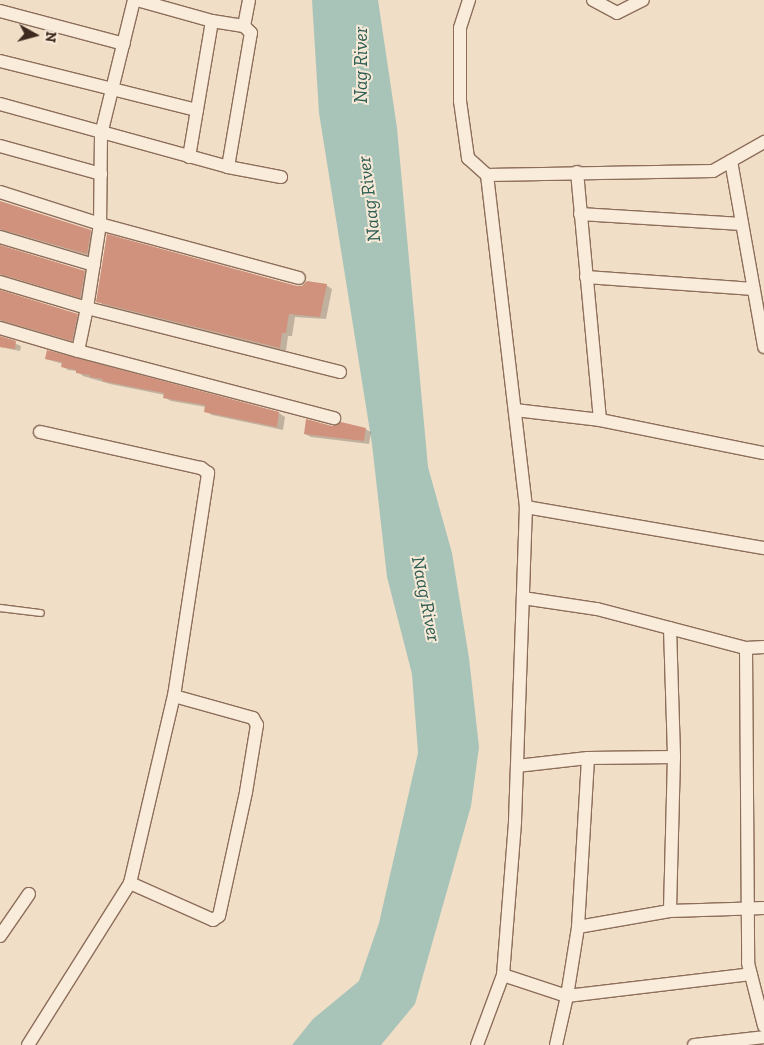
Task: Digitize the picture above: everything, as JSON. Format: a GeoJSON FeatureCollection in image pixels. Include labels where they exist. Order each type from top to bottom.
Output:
{"type":"FeatureCollection","features":[{"type":"Feature","properties":{"kind":"street"},"geometry":{"type":"LineString","coordinates":[[78,351],[87,308],[100,224],[101,134],[136,0],[212,21],[244,26],[251,33],[228,167]]}},
{"type":"Feature","properties":{"kind":"street"},"geometry":{"type":"LineString","coordinates":[[244,26],[248,0]]}},
{"type":"Feature","properties":{"kind":"street"},"geometry":{"type":"LineString","coordinates":[[470,0],[460,28],[460,101],[468,158],[488,175],[713,171],[764,142]]}},
{"type":"Feature","properties":{"kind":"street"},"geometry":{"type":"LineString","coordinates":[[593,0],[616,13],[643,0]]}},
{"type":"Feature","properties":{"kind":"street"},"geometry":{"type":"LineString","coordinates":[[0,11],[124,44]]}},
{"type":"Feature","properties":{"kind":"street"},"geometry":{"type":"LineString","coordinates":[[189,157],[212,21]]}},
{"type":"Feature","properties":{"kind":"street"},"geometry":{"type":"LineString","coordinates":[[0,61],[197,110]]}},
{"type":"Feature","properties":{"kind":"street"},"geometry":{"type":"LineString","coordinates":[[0,104],[101,134],[189,157],[281,177]]}},
{"type":"Feature","properties":{"kind":"street"},"geometry":{"type":"LineString","coordinates":[[0,146],[101,174]]}},
{"type":"Feature","properties":{"kind":"street"},"geometry":{"type":"LineString","coordinates":[[731,161],[764,347]]}},
{"type":"Feature","properties":{"kind":"street"},"geometry":{"type":"LineString","coordinates":[[577,172],[600,420]]}},
{"type":"Feature","properties":{"kind":"street"},"geometry":{"type":"LineString","coordinates":[[477,1045],[503,975],[517,766],[526,507],[488,175]]}},
{"type":"Feature","properties":{"kind":"street"},"geometry":{"type":"LineString","coordinates":[[0,192],[100,224],[299,278]]}},
{"type":"Feature","properties":{"kind":"street"},"geometry":{"type":"LineString","coordinates":[[580,214],[742,224]]}},
{"type":"Feature","properties":{"kind":"street"},"geometry":{"type":"LineString","coordinates":[[0,237],[94,266]]}},
{"type":"Feature","properties":{"kind":"street"},"geometry":{"type":"LineString","coordinates":[[586,277],[754,289]]}},
{"type":"Feature","properties":{"kind":"street"},"geometry":{"type":"LineString","coordinates":[[0,282],[87,308],[340,372]]}},
{"type":"Feature","properties":{"kind":"street"},"geometry":{"type":"LineString","coordinates":[[0,328],[78,351],[334,418]]}},
{"type":"Feature","properties":{"kind":"street"},"geometry":{"type":"LineString","coordinates":[[515,410],[600,420],[764,453]]}},
{"type":"Feature","properties":{"kind":"street"},"geometry":{"type":"LineString","coordinates":[[28,1045],[130,883],[174,696],[208,473],[201,468],[40,432]]}},
{"type":"Feature","properties":{"kind":"street"},"geometry":{"type":"LineString","coordinates":[[526,507],[764,548]]}},
{"type":"Feature","properties":{"kind":"street"},"geometry":{"type":"LineString","coordinates":[[523,598],[597,609],[746,648],[764,647]]}},
{"type":"Feature","properties":{"kind":"street"},"geometry":{"type":"LineString","coordinates":[[670,628],[674,757],[670,911]]}},
{"type":"Feature","properties":{"kind":"street"},"geometry":{"type":"LineString","coordinates":[[746,648],[748,963],[764,1026]]}},
{"type":"Feature","properties":{"kind":"street"},"geometry":{"type":"LineString","coordinates":[[130,883],[213,920],[219,916],[246,792],[257,725],[252,718],[174,696]]}},
{"type":"Feature","properties":{"kind":"street"},"geometry":{"type":"LineString","coordinates":[[517,766],[588,758],[674,757]]}},
{"type":"Feature","properties":{"kind":"street"},"geometry":{"type":"LineString","coordinates":[[556,1045],[567,996],[578,927],[588,758]]}},
{"type":"Feature","properties":{"kind":"street"},"geometry":{"type":"LineString","coordinates":[[0,936],[28,894]]}},
{"type":"Feature","properties":{"kind":"street"},"geometry":{"type":"LineString","coordinates":[[578,927],[670,911],[764,908]]}},
{"type":"Feature","properties":{"kind":"street"},"geometry":{"type":"LineString","coordinates":[[503,975],[567,996],[751,974]]}},
{"type":"Feature","properties":{"kind":"street"},"geometry":{"type":"LineString","coordinates":[[694,1045],[764,1037]]}},
{"type":"Feature","properties":{"kind":"lane"},"geometry":{"type":"LineString","coordinates":[[0,608],[41,613]]}},
{"type":"Feature","properties":{"kind":"water"},"geometry":{"type":"Polygon","coordinates":[[[312,0],[378,0],[397,128],[428,467],[452,553],[469,658],[479,747],[471,806],[415,1004],[381,1045],[292,1045],[313,1019],[359,981],[379,923],[418,753],[412,674],[387,577],[372,444],[319,113],[312,0]]]}},
{"type":"Feature","properties":{"kind":"building"},"geometry":{"type":"Polygon","coordinates":[[[0,201],[91,230],[87,254],[0,229],[0,201]]]}},
{"type":"Feature","properties":{"kind":"building"},"geometry":{"type":"Polygon","coordinates":[[[107,234],[297,286],[302,286],[307,281],[327,284],[320,317],[289,314],[286,333],[282,333],[280,348],[96,302],[107,234]]]}},
{"type":"Feature","properties":{"kind":"building"},"geometry":{"type":"Polygon","coordinates":[[[0,245],[85,271],[80,298],[0,274],[0,245]]]}},
{"type":"Feature","properties":{"kind":"building"},"geometry":{"type":"Polygon","coordinates":[[[0,290],[78,314],[72,341],[0,320],[0,290]]]}},
{"type":"Feature","properties":{"kind":"building"},"geometry":{"type":"Polygon","coordinates":[[[0,336],[16,341],[15,349],[0,347],[0,336]]]}},
{"type":"Feature","properties":{"kind":"building"},"geometry":{"type":"Polygon","coordinates":[[[47,350],[279,412],[277,427],[204,412],[205,405],[163,398],[164,393],[102,381],[103,379],[76,373],[76,370],[61,367],[62,362],[45,359],[47,350]]]}},
{"type":"Feature","properties":{"kind":"building"},"geometry":{"type":"Polygon","coordinates":[[[306,419],[332,426],[341,422],[366,428],[364,441],[304,434],[306,419]]]}},
{"type":"Feature","properties":{"kind":"water label","name":"Nag River"},"geometry":{"type":"Point","coordinates":[361,65]}},
{"type":"Feature","properties":{"kind":"water label","name":"Naag River"},"geometry":{"type":"Point","coordinates":[369,199]}},
{"type":"Feature","properties":{"kind":"water label","name":"Naag River"},"geometry":{"type":"Point","coordinates":[426,599]}}]}
